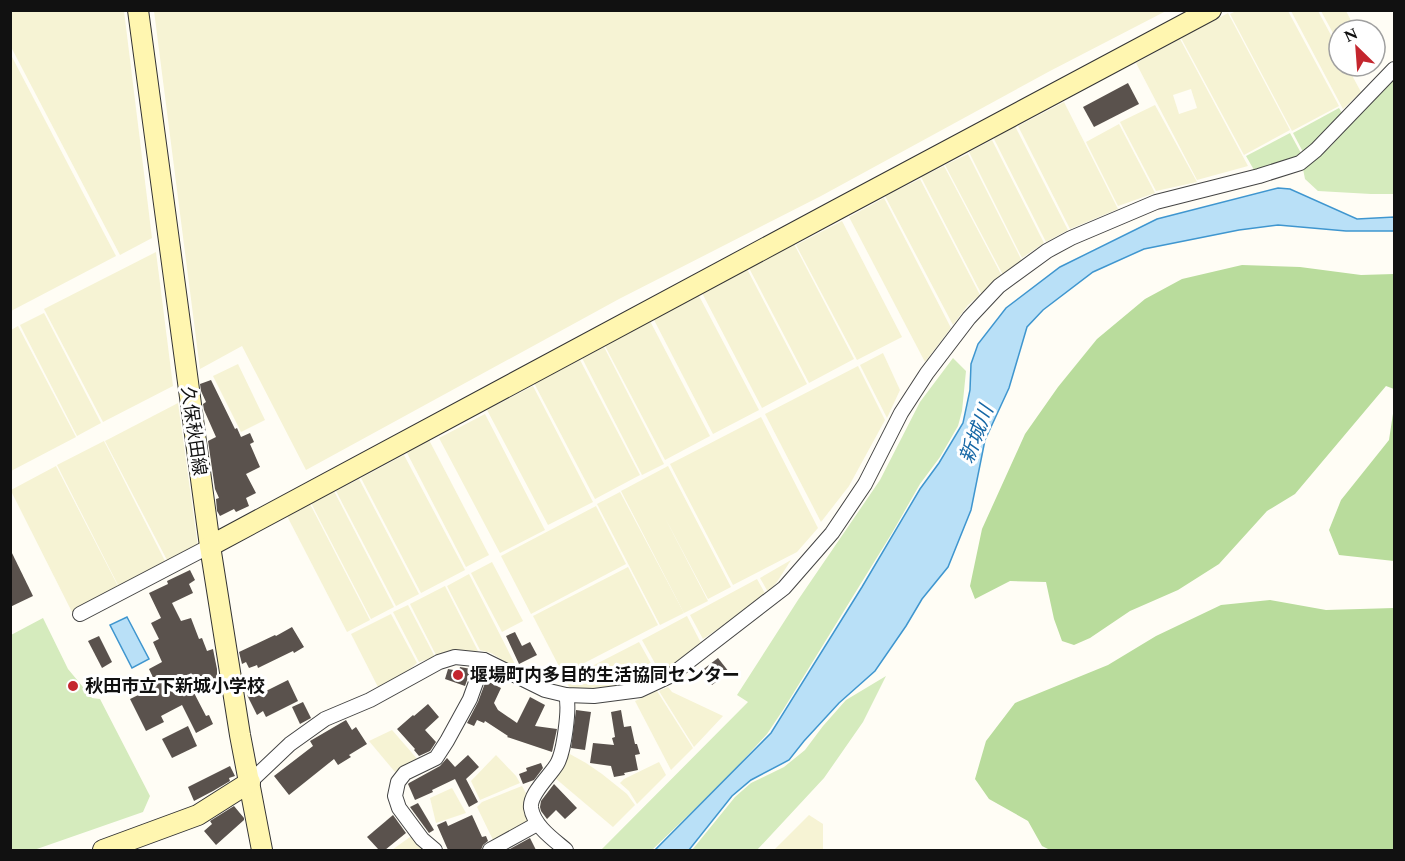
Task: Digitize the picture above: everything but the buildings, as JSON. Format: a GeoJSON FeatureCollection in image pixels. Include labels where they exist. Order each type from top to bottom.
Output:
{"type":"FeatureCollection","features":[{"type":"Feature","properties":{"kind":"street","name":"久保秋田線"},"geometry":{"type":"LineString","coordinates":[[138,10],[210,546],[240,735],[262,850]]}},
{"type":"Feature","properties":{"kind":"street"},"geometry":{"type":"LineString","coordinates":[[80,614],[1211,10]]}},
{"type":"Feature","properties":{"kind":"street"},"geometry":{"type":"LineString","coordinates":[[103,850],[198,815],[250,782],[290,744],[325,719],[370,700],[439,662],[455,657],[484,660],[545,690],[566,695],[594,696],[640,690],[670,676],[784,588],[831,533],[865,484],[901,413],[927,373],[969,318],[999,286],[1063,242],[1156,202],[1259,176],[1300,163],[1317,150],[1395,69]]}},
{"type":"Feature","properties":{"kind":"street"},"geometry":{"type":"LineString","coordinates":[[435,850],[422,839],[399,808],[395,796],[398,782],[405,773],[436,758],[470,699],[484,660]]}},
{"type":"Feature","properties":{"kind":"street"},"geometry":{"type":"LineString","coordinates":[[566,695],[568,702],[558,762],[532,799],[531,808],[537,824],[566,850]]}},
{"type":"Feature","properties":{"kind":"street"},"geometry":{"type":"LineString","coordinates":[[490,850],[537,824]]}},
{"type":"Feature","properties":{"kind":"shaded area"},"geometry":{"type":"Polygon","coordinates":[[[154,10],[1166,11],[1050,71],[821,196],[619,299],[306,470],[242,346],[200,369],[154,10]]]}},
{"type":"Feature","properties":{"kind":"shaded area"},"geometry":{"type":"Polygon","coordinates":[[[10,11],[124,11],[152,238],[120,255],[11,47],[10,11]]]}},
{"type":"Feature","properties":{"kind":"shaded area"},"geometry":{"type":"Polygon","coordinates":[[[1236,11],[1288,11],[1339,106],[1292,131],[1230,14],[1236,11]]]}},
{"type":"Feature","properties":{"kind":"shaded area"},"geometry":{"type":"Polygon","coordinates":[[[1291,11],[1318,11],[1327,28],[1327,78],[1353,78],[1361,92],[1343,109],[1291,11]]]}},
{"type":"Feature","properties":{"kind":"shaded area"},"geometry":{"type":"Polygon","coordinates":[[[1321,11],[1346,11],[1350,18],[1327,18],[1327,22],[1321,11]]]}},
{"type":"Feature","properties":{"kind":"shaded area"},"geometry":{"type":"Polygon","coordinates":[[[1228,13],[1290,130],[1244,155],[1181,38],[1228,13]]]}},
{"type":"Feature","properties":{"kind":"shaded area"},"geometry":{"type":"Polygon","coordinates":[[[1180,39],[1248,166],[1197,180],[1136,63],[1180,39]],[[1191,89],[1173,95],[1179,114],[1197,108],[1191,89]]]}},
{"type":"Feature","properties":{"kind":"shaded area"},"geometry":{"type":"Polygon","coordinates":[[[11,55],[116,256],[10,311],[11,55]]]}},
{"type":"Feature","properties":{"kind":"shaded area"},"geometry":{"type":"Polygon","coordinates":[[[1064,102],[1118,209],[1070,229],[1018,126],[1064,102]]]}},
{"type":"Feature","properties":{"kind":"shaded area"},"geometry":{"type":"Polygon","coordinates":[[[1155,105],[1197,182],[1156,191],[1120,122],[1155,105]]]}},
{"type":"Feature","properties":{"kind":"shaded area"},"geometry":{"type":"Polygon","coordinates":[[[1119,124],[1155,193],[1118,206],[1086,142],[1119,124]]]}},
{"type":"Feature","properties":{"kind":"shaded area"},"geometry":{"type":"Polygon","coordinates":[[[1015,126],[1068,230],[1046,242],[993,137],[1015,126]]]}},
{"type":"Feature","properties":{"kind":"shaded area"},"geometry":{"type":"Polygon","coordinates":[[[992,140],[1044,243],[1022,258],[969,152],[992,140]]]}},
{"type":"Feature","properties":{"kind":"shaded area"},"geometry":{"type":"Polygon","coordinates":[[[968,154],[1022,261],[1003,275],[945,165],[968,154]]]}},
{"type":"Feature","properties":{"kind":"shaded area"},"geometry":{"type":"Polygon","coordinates":[[[944,166],[1003,278],[982,295],[921,177],[944,166]]]}},
{"type":"Feature","properties":{"kind":"shaded area"},"geometry":{"type":"Polygon","coordinates":[[[920,179],[980,295],[968,305],[953,325],[885,196],[920,179]]]}},
{"type":"Feature","properties":{"kind":"shaded area"},"geometry":{"type":"Polygon","coordinates":[[[884,198],[951,328],[925,362],[849,217],[884,198]]]}},
{"type":"Feature","properties":{"kind":"shaded area"},"geometry":{"type":"Polygon","coordinates":[[[842,221],[902,337],[857,360],[796,245],[842,221]]]}},
{"type":"Feature","properties":{"kind":"shaded area"},"geometry":{"type":"Polygon","coordinates":[[[794,244],[854,359],[809,383],[749,268],[794,244]]]}},
{"type":"Feature","properties":{"kind":"shaded area"},"geometry":{"type":"Polygon","coordinates":[[[156,252],[173,386],[103,422],[44,309],[156,252]]]}},
{"type":"Feature","properties":{"kind":"shaded area"},"geometry":{"type":"Polygon","coordinates":[[[747,269],[807,384],[762,408],[702,293],[747,269]]]}},
{"type":"Feature","properties":{"kind":"shaded area"},"geometry":{"type":"Polygon","coordinates":[[[698,294],[759,410],[713,434],[653,318],[698,294]]]}},
{"type":"Feature","properties":{"kind":"shaded area"},"geometry":{"type":"Polygon","coordinates":[[[44,313],[101,423],[77,436],[20,325],[44,313]]]}},
{"type":"Feature","properties":{"kind":"shaded area"},"geometry":{"type":"Polygon","coordinates":[[[650,321],[710,436],[665,460],[604,344],[650,321]]]}},
{"type":"Feature","properties":{"kind":"shaded area"},"geometry":{"type":"Polygon","coordinates":[[[18,326],[76,437],[11,471],[11,330],[18,326]]]}},
{"type":"Feature","properties":{"kind":"shaded area"},"geometry":{"type":"Polygon","coordinates":[[[604,347],[664,464],[642,475],[582,358],[604,347]]]}},
{"type":"Feature","properties":{"kind":"shaded area"},"geometry":{"type":"Polygon","coordinates":[[[883,353],[900,390],[887,418],[860,365],[883,353]]]}},
{"type":"Feature","properties":{"kind":"shaded area"},"geometry":{"type":"Polygon","coordinates":[[[580,360],[640,475],[595,499],[534,383],[580,360]]]}},
{"type":"Feature","properties":{"kind":"shaded area"},"geometry":{"type":"Polygon","coordinates":[[[238,364],[265,420],[241,432],[213,376],[238,364]]]}},
{"type":"Feature","properties":{"kind":"shaded area"},"geometry":{"type":"Polygon","coordinates":[[[858,366],[885,420],[849,486],[821,522],[765,414],[858,366]]]}},
{"type":"Feature","properties":{"kind":"shaded area"},"geometry":{"type":"Polygon","coordinates":[[[533,386],[593,502],[548,525],[487,410],[533,386]]]}},
{"type":"Feature","properties":{"kind":"shaded area"},"geometry":{"type":"Polygon","coordinates":[[[178,403],[198,547],[168,562],[105,441],[178,403]]]}},
{"type":"Feature","properties":{"kind":"shaded area"},"geometry":{"type":"Polygon","coordinates":[[[485,414],[545,530],[500,553],[439,438],[485,414]]]}},
{"type":"Feature","properties":{"kind":"shaded area"},"geometry":{"type":"Polygon","coordinates":[[[761,417],[818,528],[797,552],[733,585],[670,464],[761,417]]]}},
{"type":"Feature","properties":{"kind":"shaded area"},"geometry":{"type":"Polygon","coordinates":[[[429,440],[489,555],[466,567],[406,451],[429,440]]]}},
{"type":"Feature","properties":{"kind":"shaded area"},"geometry":{"type":"Polygon","coordinates":[[[104,441],[166,563],[119,587],[57,465],[104,441]]]}},
{"type":"Feature","properties":{"kind":"shaded area"},"geometry":{"type":"Polygon","coordinates":[[[404,455],[465,570],[421,593],[361,478],[404,455]]]}},
{"type":"Feature","properties":{"kind":"shaded area"},"geometry":{"type":"Polygon","coordinates":[[[56,466],[119,588],[72,612],[11,491],[56,466]]]}},
{"type":"Feature","properties":{"kind":"shaded area"},"geometry":{"type":"Polygon","coordinates":[[[668,466],[731,587],[708,599],[664,516],[708,601],[684,613],[621,491],[668,466]]]}},
{"type":"Feature","properties":{"kind":"shaded area"},"geometry":{"type":"Polygon","coordinates":[[[359,479],[419,594],[396,606],[336,491],[359,479]]]}},
{"type":"Feature","properties":{"kind":"shaded area"},"geometry":{"type":"Polygon","coordinates":[[[334,491],[394,607],[371,619],[311,503],[334,491]]]}},
{"type":"Feature","properties":{"kind":"shaded area"},"geometry":{"type":"Polygon","coordinates":[[[620,492],[684,613],[660,625],[597,504],[620,492]]]}},
{"type":"Feature","properties":{"kind":"shaded area"},"geometry":{"type":"Polygon","coordinates":[[[310,504],[370,620],[347,632],[287,516],[310,504]]]}},
{"type":"Feature","properties":{"kind":"shaded area"},"geometry":{"type":"Polygon","coordinates":[[[596,506],[626,564],[531,614],[501,556],[596,506]]]}},
{"type":"Feature","properties":{"kind":"shaded area"},"geometry":{"type":"Polygon","coordinates":[[[791,560],[777,582],[768,592],[760,578],[791,560]]]}},
{"type":"Feature","properties":{"kind":"shaded area"},"geometry":{"type":"Polygon","coordinates":[[[492,562],[523,621],[502,632],[471,573],[492,562]]]}},
{"type":"Feature","properties":{"kind":"shaded area"},"geometry":{"type":"Polygon","coordinates":[[[628,567],[658,625],[563,674],[533,616],[628,567]]]}},
{"type":"Feature","properties":{"kind":"shaded area"},"geometry":{"type":"Polygon","coordinates":[[[469,574],[518,670],[491,653],[480,650],[447,586],[469,574]]]}},
{"type":"Feature","properties":{"kind":"shaded area"},"geometry":{"type":"Polygon","coordinates":[[[757,579],[765,597],[703,639],[690,615],[757,579]]]}},
{"type":"Feature","properties":{"kind":"shaded area"},"geometry":{"type":"Polygon","coordinates":[[[445,586],[478,651],[436,655],[410,604],[445,586]]]}},
{"type":"Feature","properties":{"kind":"shaded area"},"geometry":{"type":"Polygon","coordinates":[[[408,605],[435,657],[419,662],[393,612],[408,605]]]}},
{"type":"Feature","properties":{"kind":"shaded area"},"geometry":{"type":"Polygon","coordinates":[[[391,614],[417,663],[402,675],[378,687],[351,634],[391,614]]]}},
{"type":"Feature","properties":{"kind":"shaded area"},"geometry":{"type":"Polygon","coordinates":[[[687,616],[702,645],[661,674],[642,640],[687,616]]]}},
{"type":"Feature","properties":{"kind":"shaded area"},"geometry":{"type":"Polygon","coordinates":[[[639,642],[657,674],[640,683],[617,689],[571,690],[565,680],[639,642]]]}},
{"type":"Feature","properties":{"kind":"shaded area"},"geometry":{"type":"Polygon","coordinates":[[[668,687],[672,692],[723,716],[694,747],[659,691],[668,687]]]}},
{"type":"Feature","properties":{"kind":"shaded area"},"geometry":{"type":"Polygon","coordinates":[[[657,691],[693,748],[671,770],[635,701],[657,691]]]}},
{"type":"Feature","properties":{"kind":"shaded area"},"geometry":{"type":"Polygon","coordinates":[[[392,730],[419,761],[395,772],[369,741],[392,730]]]}},
{"type":"Feature","properties":{"kind":"shaded area"},"geometry":{"type":"Polygon","coordinates":[[[568,753],[602,774],[627,794],[635,805],[613,827],[555,778],[568,753]]]}},
{"type":"Feature","properties":{"kind":"shaded area"},"geometry":{"type":"Polygon","coordinates":[[[496,755],[520,783],[480,800],[471,781],[496,755]]]}},
{"type":"Feature","properties":{"kind":"shaded area"},"geometry":{"type":"Polygon","coordinates":[[[659,762],[666,775],[637,804],[629,791],[620,783],[659,762]]]}},
{"type":"Feature","properties":{"kind":"shaded area"},"geometry":{"type":"Polygon","coordinates":[[[522,786],[527,795],[531,822],[495,844],[477,807],[482,802],[522,786]]]}},
{"type":"Feature","properties":{"kind":"shaded area"},"geometry":{"type":"Polygon","coordinates":[[[452,788],[466,813],[436,823],[430,798],[452,788]]]}},
{"type":"Feature","properties":{"kind":"shaded area"},"geometry":{"type":"Polygon","coordinates":[[[809,815],[823,824],[823,850],[774,850],[809,815]]]}},
{"type":"Feature","properties":{"kind":"shaded area"},"geometry":{"type":"Polygon","coordinates":[[[410,837],[416,838],[427,850],[392,850],[410,837]]]}},
{"type":"Feature","properties":{"kind":"green space"},"geometry":{"type":"Polygon","coordinates":[[[1394,74],[1394,194],[1318,191],[1305,179],[1303,169],[1331,146],[1394,74]]]}},
{"type":"Feature","properties":{"kind":"green space"},"geometry":{"type":"Polygon","coordinates":[[[1339,108],[1342,113],[1311,147],[1303,152],[1293,133],[1339,108]]]}},
{"type":"Feature","properties":{"kind":"green space"},"geometry":{"type":"Polygon","coordinates":[[[1290,133],[1302,155],[1254,170],[1246,156],[1290,133]]]}},
{"type":"Feature","properties":{"kind":"green space"},"geometry":{"type":"Polygon","coordinates":[[[1242,265],[1300,267],[1361,275],[1394,274],[1394,389],[1386,386],[1295,494],[1267,511],[1219,564],[1178,590],[1130,611],[1090,638],[1074,645],[1062,641],[1054,619],[1046,582],[1010,581],[975,599],[970,586],[982,529],[1025,434],[1058,387],[1097,339],[1145,299],[1182,279],[1242,265]]]}},
{"type":"Feature","properties":{"kind":"green space"},"geometry":{"type":"Polygon","coordinates":[[[953,358],[966,371],[958,426],[767,734],[725,780],[652,850],[601,850],[748,702],[737,695],[798,600],[880,480],[920,402],[953,358]]]}},
{"type":"Feature","properties":{"kind":"green space"},"geometry":{"type":"Polygon","coordinates":[[[1394,407],[1394,561],[1339,555],[1329,530],[1341,500],[1389,440],[1394,407]]]}},
{"type":"Feature","properties":{"kind":"green space"},"geometry":{"type":"Polygon","coordinates":[[[1270,600],[1326,610],[1394,608],[1394,850],[1050,850],[1042,846],[1028,821],[989,799],[975,779],[986,741],[1015,703],[1108,665],[1156,636],[1221,605],[1270,600]]]}},
{"type":"Feature","properties":{"kind":"green space","name":"秋田市立下新城小学校"},"geometry":{"type":"Polygon","coordinates":[[[43,618],[68,669],[92,698],[100,699],[150,796],[143,812],[34,850],[11,850],[11,635],[43,618]]]}},
{"type":"Feature","properties":{"kind":"green space"},"geometry":{"type":"Polygon","coordinates":[[[886,676],[863,722],[824,778],[757,850],[692,850],[735,797],[751,783],[784,767],[805,750],[846,700],[886,676]]]}},
{"type":"Feature","properties":{"kind":"water","name":"新城川"},"geometry":{"type":"Polygon","coordinates":[[[1278,188],[1290,189],[1357,219],[1394,217],[1394,231],[1346,231],[1278,225],[1239,230],[1144,249],[1093,272],[1043,310],[1027,327],[1009,388],[985,440],[971,510],[948,567],[922,599],[875,671],[839,703],[789,760],[751,780],[732,796],[689,850],[655,850],[771,733],[920,489],[963,423],[970,390],[971,364],[978,344],[1006,308],[1060,267],[1157,219],[1278,188]]]}},
{"type":"Feature","properties":{"kind":"water"},"geometry":{"type":"Polygon","coordinates":[[[127,617],[149,659],[132,668],[110,625],[127,617]]]}},
{"type":"Feature","properties":{"kind":"place","name":"堰場町内多目的生活協同センター"},"geometry":{"type":"Point","coordinates":[458,675]}},
{"type":"Feature","properties":{"kind":"place","name":"秋田市立下新城小学校"},"geometry":{"type":"Point","coordinates":[73,686]}}]}
